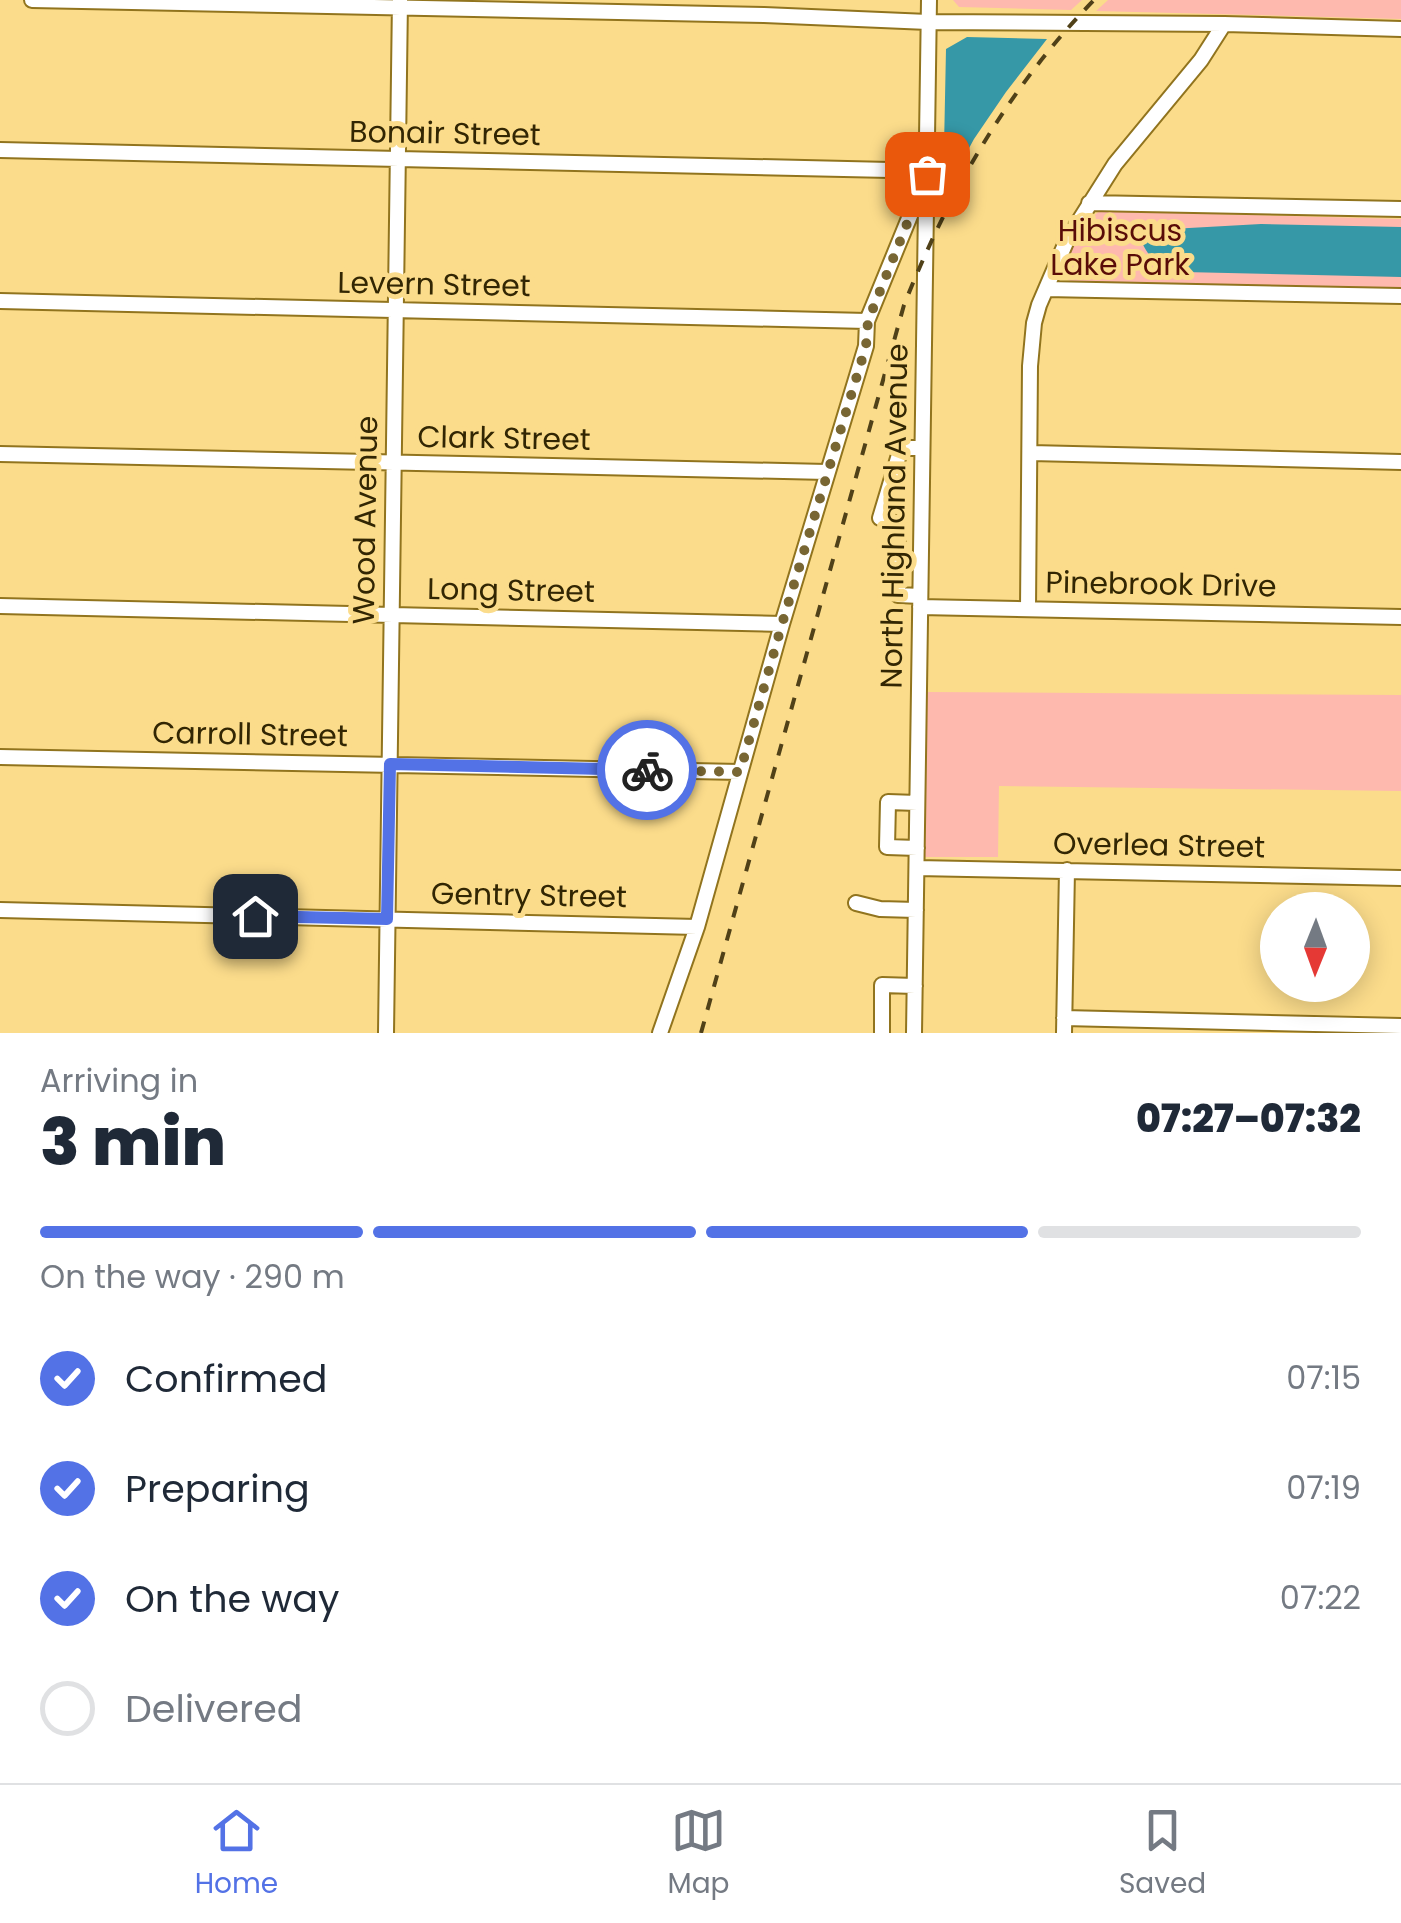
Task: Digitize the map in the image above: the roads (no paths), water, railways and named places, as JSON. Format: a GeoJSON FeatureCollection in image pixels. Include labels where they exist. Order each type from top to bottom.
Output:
{"type":"FeatureCollection","features":[{"type":"Feature","properties":{"kind":"street"},"geometry":{"type":"LineString","coordinates":[[32,0],[764,8],[928,22],[1401,29]]}},
{"type":"Feature","properties":{"kind":"street","name":"North Highland Avenue"},"geometry":{"type":"LineString","coordinates":[[914,1033],[929,0]]}},
{"type":"Feature","properties":{"kind":"street","name":"Wood Avenue"},"geometry":{"type":"LineString","coordinates":[[386,1033],[400,4]]}},
{"type":"Feature","properties":{"kind":"street"},"geometry":{"type":"LineString","coordinates":[[1028,608],[1034,323],[1067,240],[1089,203],[1115,164],[1201,60],[1224,24]]}},
{"type":"Feature","properties":{"kind":"street","name":"Bonair Street"},"geometry":{"type":"LineString","coordinates":[[0,150],[890,170]]}},
{"type":"Feature","properties":{"kind":"street"},"geometry":{"type":"LineString","coordinates":[[660,1033],[696,927],[866,346],[868,321],[927,174]]}},
{"type":"Feature","properties":{"kind":"street"},"geometry":{"type":"LineString","coordinates":[[1089,203],[1401,209]]}},
{"type":"Feature","properties":{"kind":"street"},"geometry":{"type":"LineString","coordinates":[[1046,288],[1401,296]]}},
{"type":"Feature","properties":{"kind":"street","name":"Levern Street"},"geometry":{"type":"LineString","coordinates":[[0,301],[868,321]]}},
{"type":"Feature","properties":{"kind":"street"},"geometry":{"type":"LineString","coordinates":[[920,602],[898,595],[898,524],[880,518],[901,448],[922,448]]}},
{"type":"Feature","properties":{"kind":"street","name":"Clark Street"},"geometry":{"type":"LineString","coordinates":[[0,454],[828,472]]}},
{"type":"Feature","properties":{"kind":"street"},"geometry":{"type":"LineString","coordinates":[[1031,454],[1401,462]]}},
{"type":"Feature","properties":{"kind":"street","name":"Pinebrook Drive"},"geometry":{"type":"LineString","coordinates":[[920,602],[1401,616]]}},
{"type":"Feature","properties":{"kind":"street","name":"Long Street"},"geometry":{"type":"LineString","coordinates":[[0,606],[782,624]]}},
{"type":"Feature","properties":{"kind":"street","name":"Carroll Street"},"geometry":{"type":"LineString","coordinates":[[0,758],[740,772]]}},
{"type":"Feature","properties":{"kind":"street"},"geometry":{"type":"LineString","coordinates":[[917,848],[886,848],[888,802],[918,802]]}},
{"type":"Feature","properties":{"kind":"street","name":"Overlea Street"},"geometry":{"type":"LineString","coordinates":[[916,868],[1401,878]]}},
{"type":"Feature","properties":{"kind":"street"},"geometry":{"type":"LineString","coordinates":[[1067,870],[1064,1026],[1401,1026]]}},
{"type":"Feature","properties":{"kind":"street"},"geometry":{"type":"LineString","coordinates":[[856,903],[880,909],[916,910]]}},
{"type":"Feature","properties":{"kind":"street","name":"Gentry Street"},"geometry":{"type":"LineString","coordinates":[[0,910],[696,927]]}},
{"type":"Feature","properties":{"kind":"street"},"geometry":{"type":"LineString","coordinates":[[882,1033],[882,985],[915,986]]}},
{"type":"Feature","properties":{"kind":"water"},"geometry":{"type":"Polygon","coordinates":[[[967,37],[1047,39],[974,139],[943,196],[946,49],[967,37]]]}},
{"type":"Feature","properties":{"kind":"water"},"geometry":{"type":"Polygon","coordinates":[[[1261,224],[1401,227],[1401,277],[1184,272],[1158,264],[1142,243],[1143,236],[1153,230],[1261,224]]]}},
{"type":"Feature","properties":{"kind":"railway"},"geometry":{"type":"LineString","coordinates":[[701,1033],[904,305],[941,222],[984,143],[1034,69],[1094,0]]}},
{"type":"Feature","properties":{"kind":"park label","name":"Hibiscus Lake Park"},"geometry":{"type":"Point","coordinates":[1120,247]}}]}
